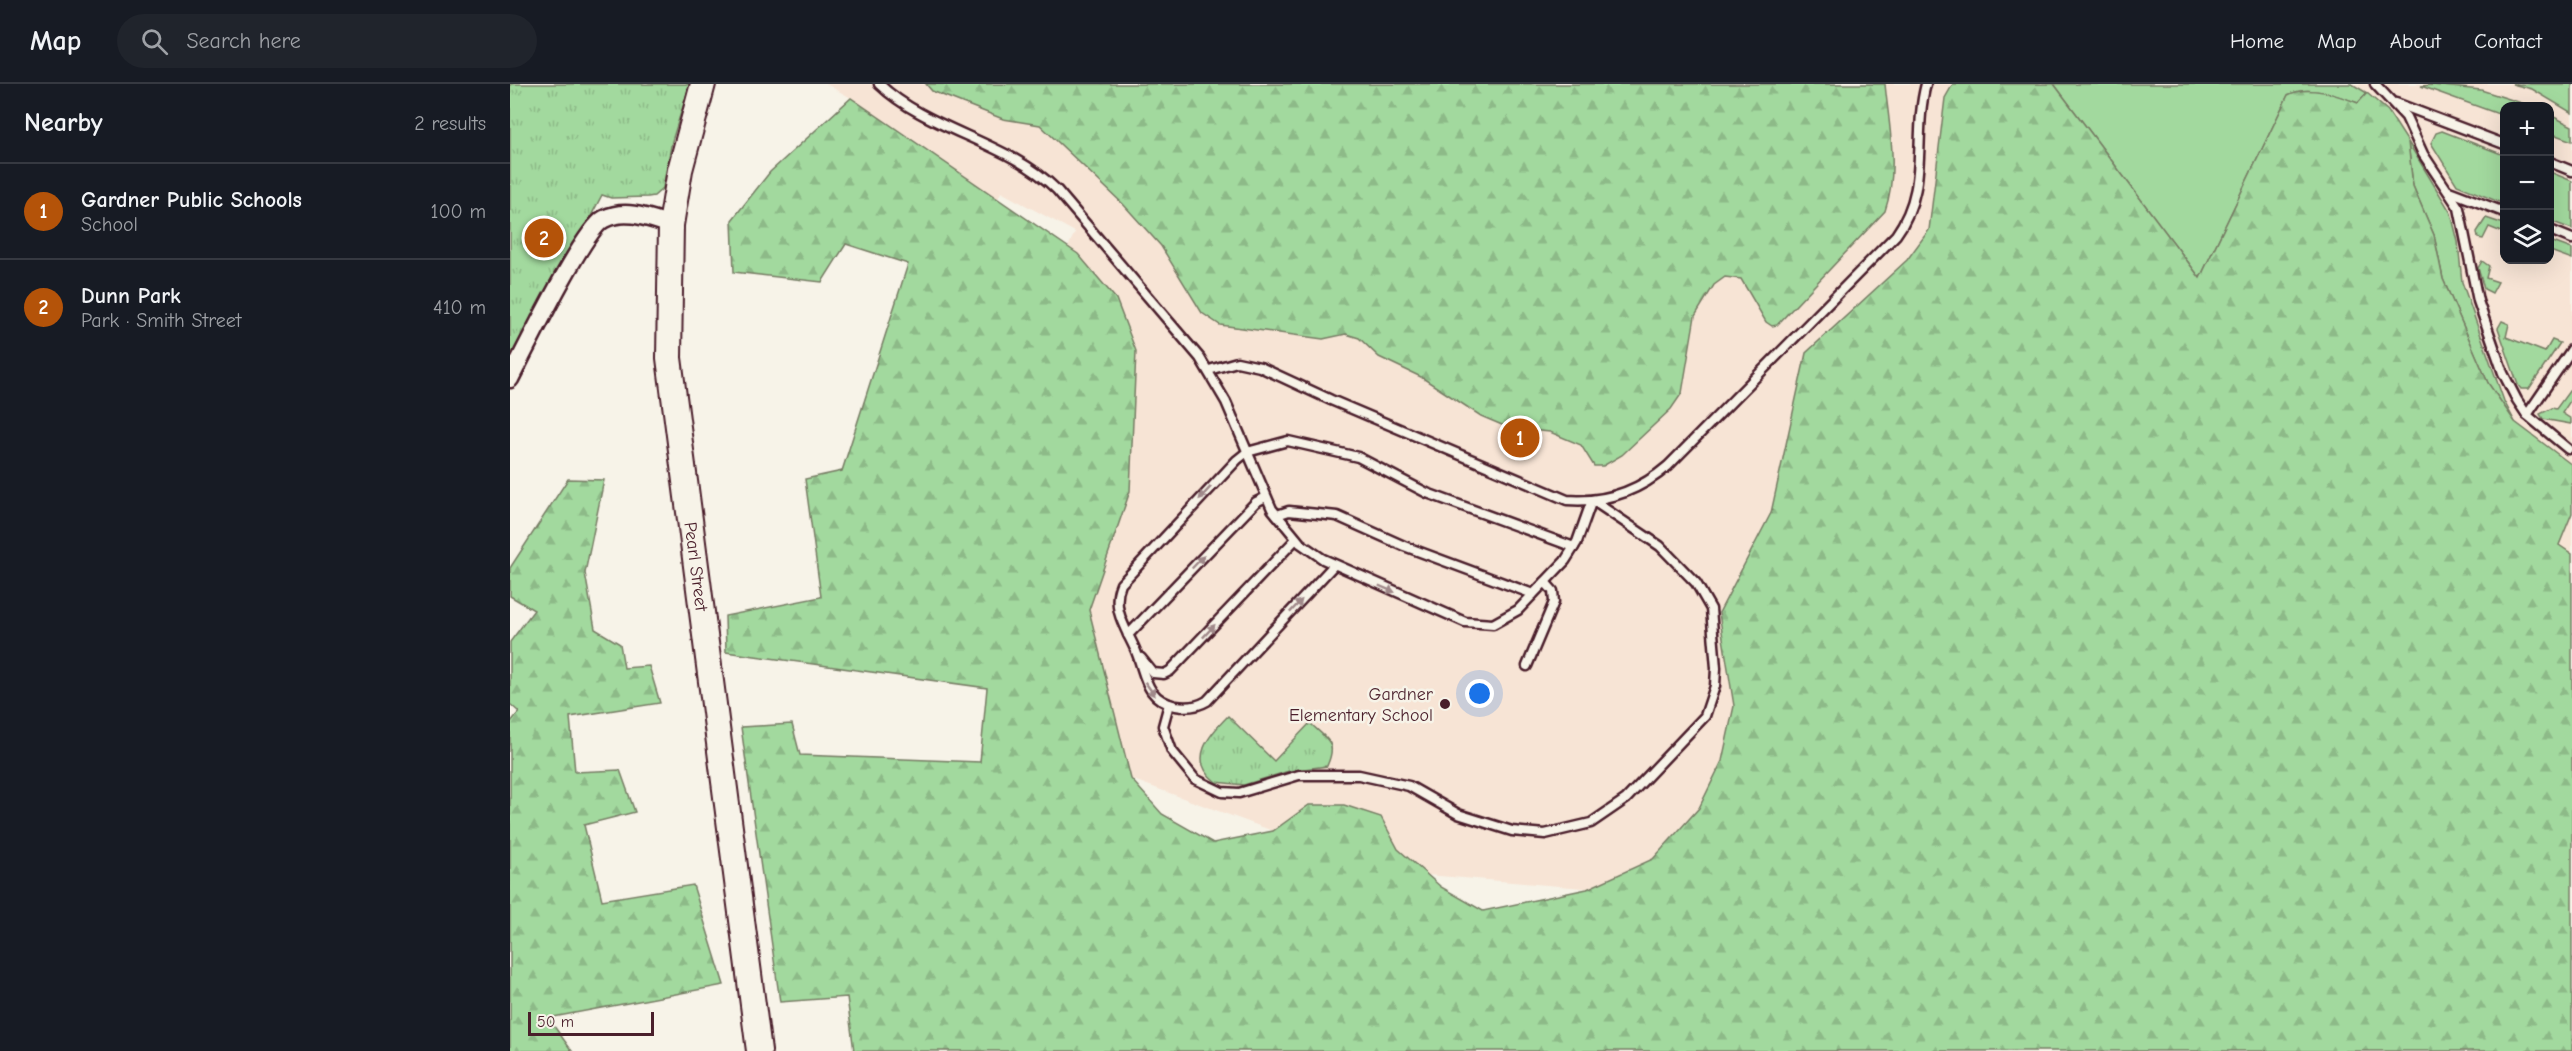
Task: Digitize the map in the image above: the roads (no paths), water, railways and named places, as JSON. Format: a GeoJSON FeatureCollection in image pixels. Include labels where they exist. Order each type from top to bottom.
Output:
{"type":"FeatureCollection","features":[{"type":"Feature","properties":{"kind":"main road","name":"Pearl Street"},"geometry":{"type":"LineString","coordinates":[[703,84],[680,170],[671,225],[669,358],[759,1051]]}},
{"type":"Feature","properties":{"kind":"street"},"geometry":{"type":"LineString","coordinates":[[510,379],[584,240],[602,220],[625,213],[671,225]]}},
{"type":"Feature","properties":{"kind":"lane"},"geometry":{"type":"LineString","coordinates":[[879,84],[905,104],[1023,164],[1048,181],[1194,349],[1209,370],[1266,497],[1277,515],[1312,553],[1334,565],[1474,625],[1500,622],[1545,582],[1574,547],[1592,500]]}},
{"type":"Feature","properties":{"kind":"lane"},"geometry":{"type":"LineString","coordinates":[[1209,370],[1230,363],[1250,363],[1567,500],[1592,500],[1626,492],[1643,485],[1662,472],[1896,235],[1911,210],[1917,192],[1921,113],[1926,84]]}},
{"type":"Feature","properties":{"kind":"lane"},"geometry":{"type":"LineString","coordinates":[[2376,84],[2396,103],[2406,117],[2423,154],[2459,208],[2470,269],[2485,321],[2504,373],[2527,415],[2568,449]]}},
{"type":"Feature","properties":{"kind":"lane"},"geometry":{"type":"LineString","coordinates":[[2396,103],[2500,142]]}},
{"type":"Feature","properties":{"kind":"lane"},"geometry":{"type":"LineString","coordinates":[[2554,164],[2572,171]]}},
{"type":"Feature","properties":{"kind":"lane"},"geometry":{"type":"LineString","coordinates":[[2449,190],[2500,210]]}},
{"type":"Feature","properties":{"kind":"lane"},"geometry":{"type":"LineString","coordinates":[[2554,232],[2572,239]]}},
{"type":"Feature","properties":{"kind":"lane"},"geometry":{"type":"LineString","coordinates":[[2527,415],[2572,349]]}},
{"type":"Feature","properties":{"kind":"lane"},"geometry":{"type":"LineString","coordinates":[[1296,538],[1170,671],[1164,674],[1153,673],[1137,652],[1118,611],[1117,598],[1121,584],[1229,468],[1247,452],[1288,441],[1358,457],[1427,493],[1574,547]]}},
{"type":"Feature","properties":{"kind":"lane"},"geometry":{"type":"LineString","coordinates":[[1128,635],[1256,502],[1266,497]]}},
{"type":"Feature","properties":{"kind":"lane"},"geometry":{"type":"LineString","coordinates":[[1170,704],[1162,726],[1172,751],[1195,779],[1222,792],[1239,793],[1299,775],[1359,775],[1410,786],[1458,814],[1512,831],[1530,834],[1553,833],[1591,823],[1626,799],[1706,716],[1716,686],[1711,609],[1696,583],[1660,546],[1592,500]]}},
{"type":"Feature","properties":{"kind":"lane"},"geometry":{"type":"LineString","coordinates":[[1277,515],[1289,511],[1337,516],[1412,549],[1533,594]]}},
{"type":"Feature","properties":{"kind":"lane"},"geometry":{"type":"LineString","coordinates":[[1137,652],[1149,689],[1161,701],[1193,707],[1213,696],[1334,565]]}},
{"type":"Feature","properties":{"kind":"lane"},"geometry":{"type":"LineString","coordinates":[[1527,666],[1554,602],[1553,591],[1545,582]]}},
{"type":"Feature","properties":{"kind":"place","name":"Dunn Park"},"geometry":{"type":"Point","coordinates":[544,238]}},
{"type":"Feature","properties":{"kind":"place","name":"Gardner Public Schools"},"geometry":{"type":"Point","coordinates":[1520,438]}},
{"type":"Feature","properties":{"kind":"place","name":"Gardner Elementary School"},"geometry":{"type":"Point","coordinates":[1445,704]}}]}
